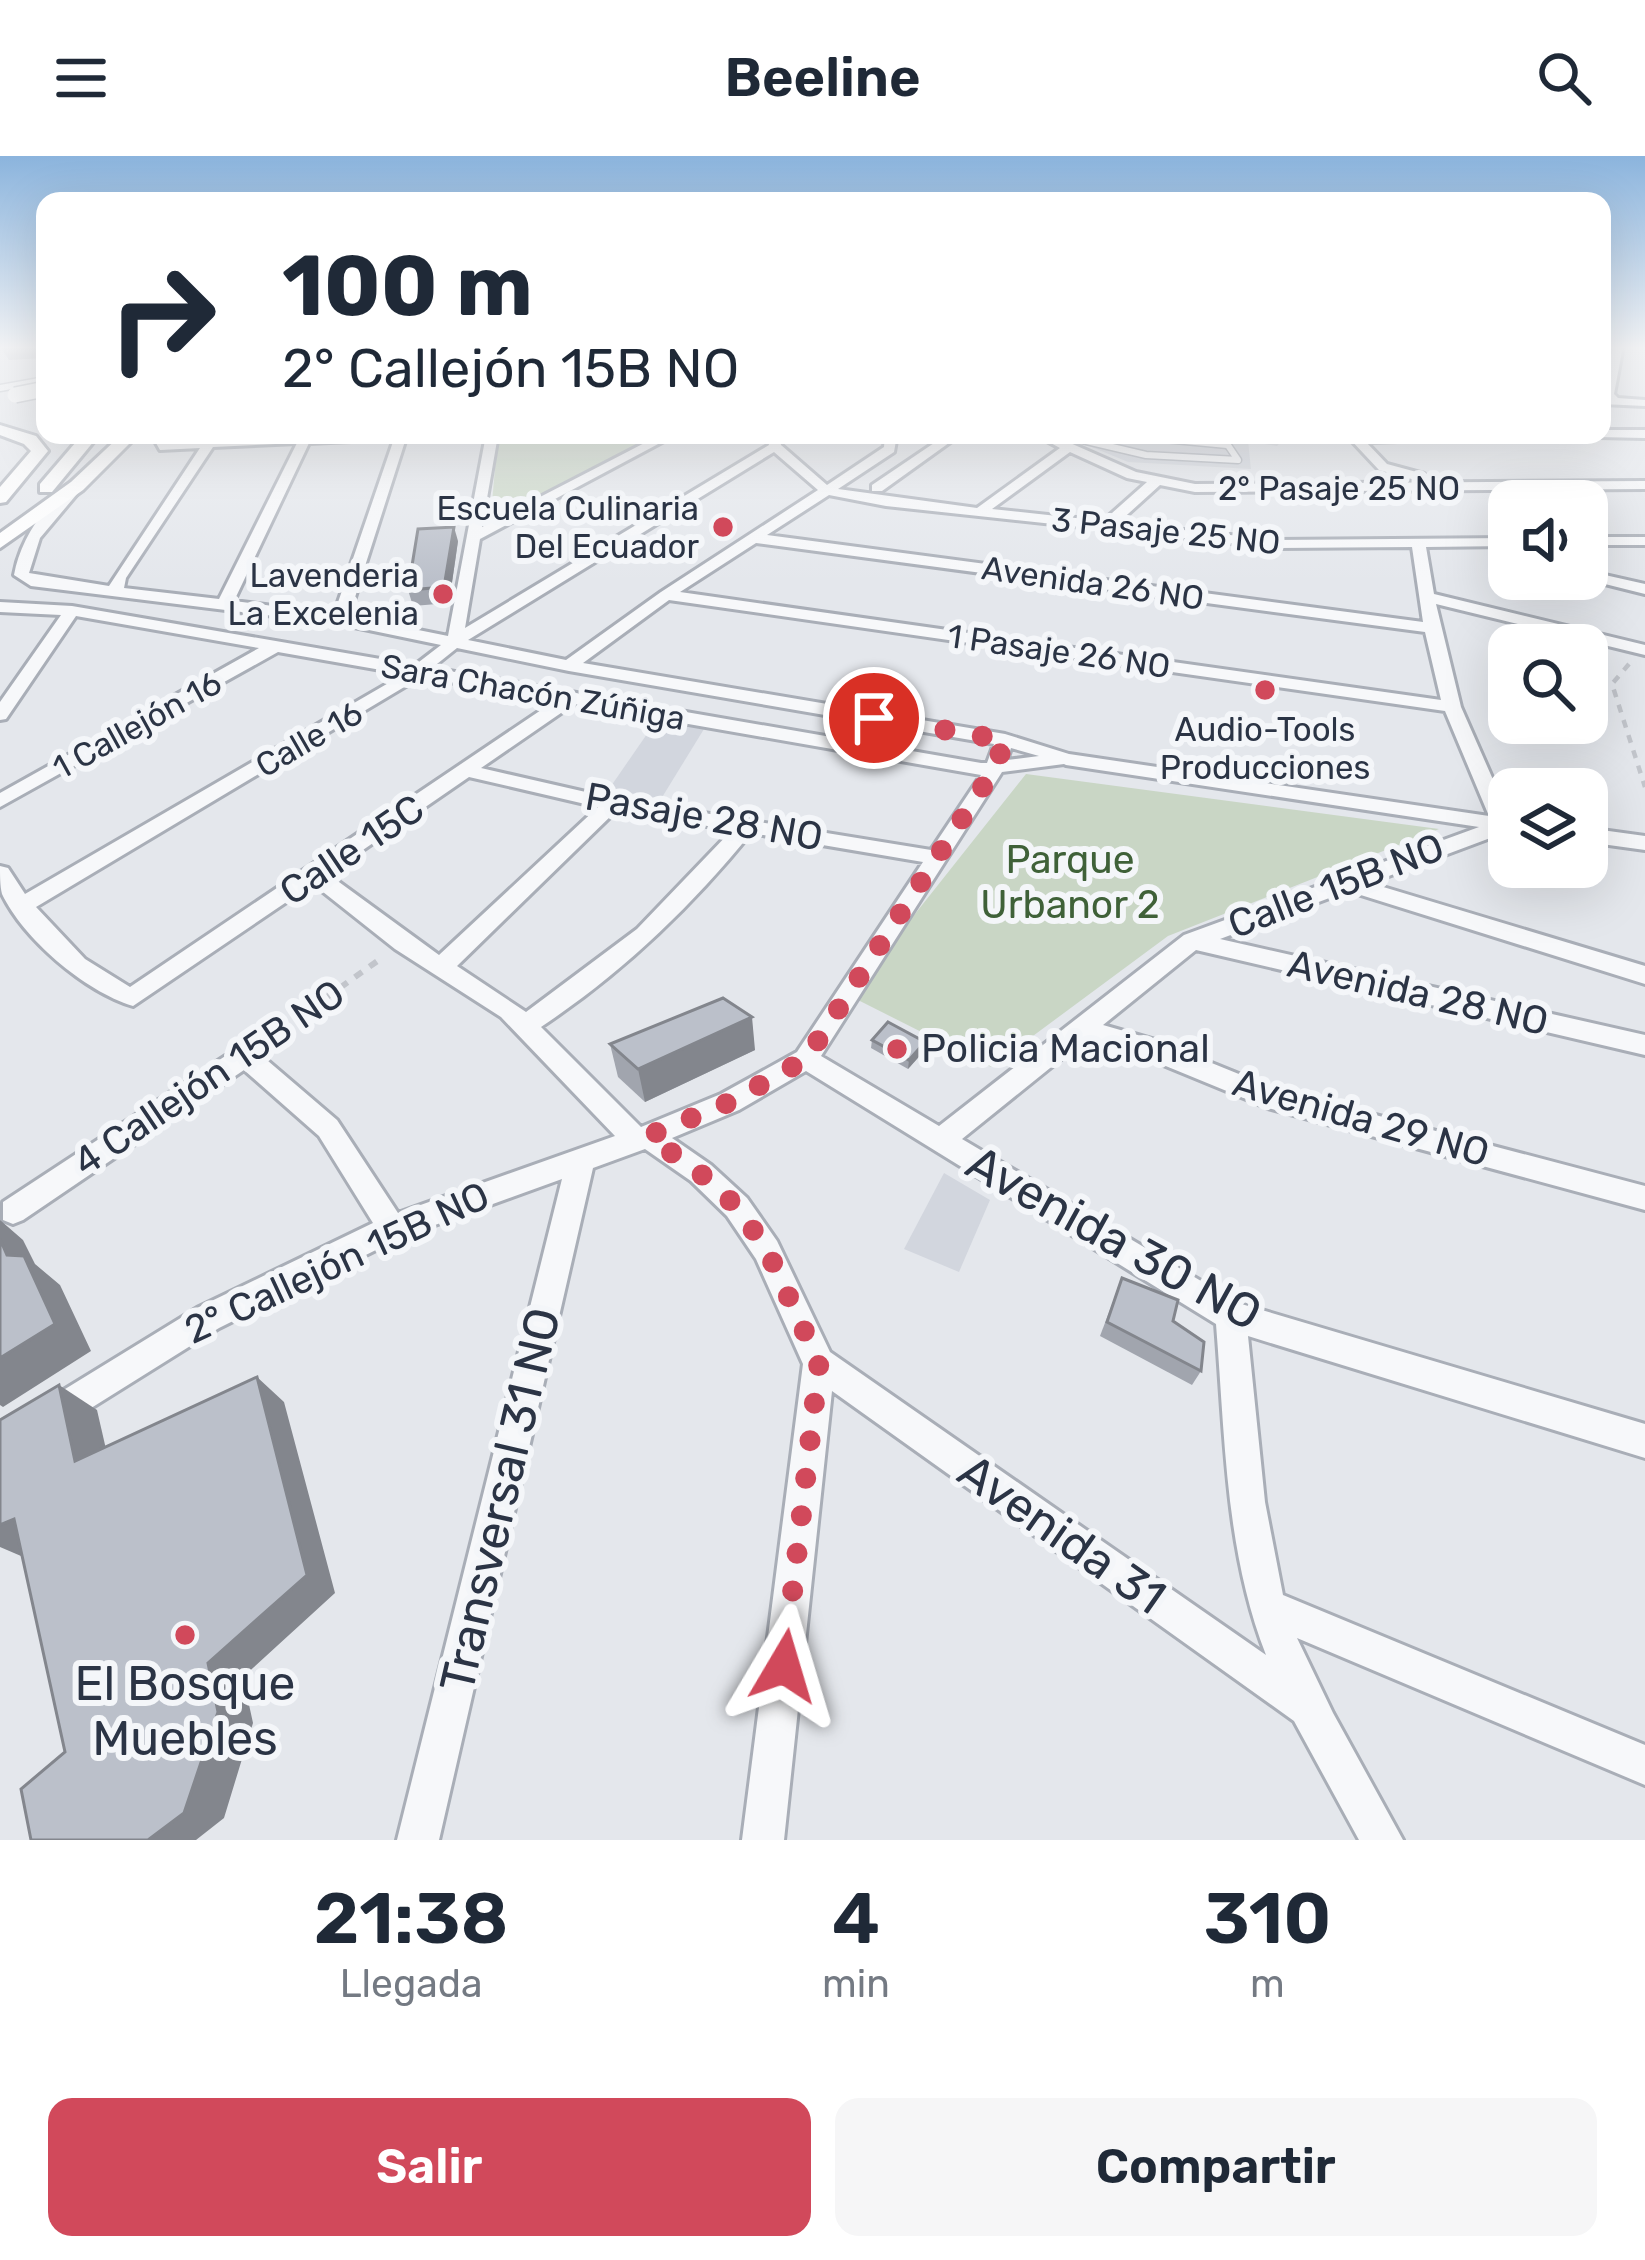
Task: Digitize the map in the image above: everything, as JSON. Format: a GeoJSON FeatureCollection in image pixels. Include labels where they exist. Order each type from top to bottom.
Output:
{"type":"FeatureCollection","features":[{"type":"Feature","properties":{"kind":"main road"},"geometry":{"type":"LineString","coordinates":[[5,432],[36,434]]}},
{"type":"Feature","properties":{"kind":"main road"},"geometry":{"type":"LineString","coordinates":[[5,432],[36,443]]}},
{"type":"Feature","properties":{"kind":"main road"},"geometry":{"type":"LineString","coordinates":[[0,498],[40,452],[36,444]]}},
{"type":"Feature","properties":{"kind":"main road"},"geometry":{"type":"LineString","coordinates":[[0,540],[84,444]]}},
{"type":"Feature","properties":{"kind":"main road"},"geometry":{"type":"LineString","coordinates":[[0,540],[76,486],[120,444]]}},
{"type":"Feature","properties":{"kind":"street"},"geometry":{"type":"LineString","coordinates":[[1611,434],[1645,434]]}},
{"type":"Feature","properties":{"kind":"street"},"geometry":{"type":"LineString","coordinates":[[160,446],[209,444]]}},
{"type":"Feature","properties":{"kind":"street"},"geometry":{"type":"LineString","coordinates":[[116,590],[119,578],[209,444]]}},
{"type":"Feature","properties":{"kind":"street"},"geometry":{"type":"LineString","coordinates":[[225,604],[303,444]]}},
{"type":"Feature","properties":{"kind":"street"},"geometry":{"type":"LineString","coordinates":[[340,619],[396,444]]}},
{"type":"Feature","properties":{"kind":"street"},"geometry":{"type":"LineString","coordinates":[[455,640],[491,444]]}},
{"type":"Feature","properties":{"kind":"street"},"geometry":{"type":"LineString","coordinates":[[476,536],[652,444]]}},
{"type":"Feature","properties":{"kind":"street","name":"Calle 16"},"geometry":{"type":"LineString","coordinates":[[20,908],[421,672],[455,640],[769,444]]}},
{"type":"Feature","properties":{"kind":"street"},"geometry":{"type":"LineString","coordinates":[[777,444],[825,490]]}},
{"type":"Feature","properties":{"kind":"street"},"geometry":{"type":"LineString","coordinates":[[569,666],[666,596],[890,449],[891,444]]}},
{"type":"Feature","properties":{"kind":"street"},"geometry":{"type":"LineString","coordinates":[[877,488],[941,444]]}},
{"type":"Feature","properties":{"kind":"street"},"geometry":{"type":"LineString","coordinates":[[980,512],[1073,444]]}},
{"type":"Feature","properties":{"kind":"street","name":"2° Pasaje 25 NO"},"geometry":{"type":"LineString","coordinates":[[1076,444],[1155,482],[1254,490],[1645,485]]}},
{"type":"Feature","properties":{"kind":"street"},"geometry":{"type":"LineString","coordinates":[[1360,444],[1383,467],[1406,476],[1602,477]]}},
{"type":"Feature","properties":{"kind":"street"},"geometry":{"type":"LineString","coordinates":[[1106,526],[1155,482]]}},
{"type":"Feature","properties":{"kind":"street","name":"Sara Chacón Zúñiga"},"geometry":{"type":"LineString","coordinates":[[76,486],[43,522],[21,574],[31,581],[340,619],[569,666],[1005,740],[1066,758],[1488,822]]}},
{"type":"Feature","properties":{"kind":"street","name":"3 Pasaje 25 NO"},"geometry":{"type":"LineString","coordinates":[[825,490],[1277,544],[1488,542]]}},
{"type":"Feature","properties":{"kind":"street","name":"Avenida 26 NO"},"geometry":{"type":"LineString","coordinates":[[754,538],[1432,628]]}},
{"type":"Feature","properties":{"kind":"street"},"geometry":{"type":"LineString","coordinates":[[1608,541],[1645,541]]}},
{"type":"Feature","properties":{"kind":"street"},"geometry":{"type":"LineString","coordinates":[[1418,542],[1431,598],[1432,628],[1452,706],[1488,785]]}},
{"type":"Feature","properties":{"kind":"street"},"geometry":{"type":"LineString","coordinates":[[1453,542],[1488,551]]}},
{"type":"Feature","properties":{"kind":"street"},"geometry":{"type":"LineString","coordinates":[[1608,580],[1645,590]]}},
{"type":"Feature","properties":{"kind":"street","name":"1 Pasaje 26 NO"},"geometry":{"type":"LineString","coordinates":[[666,596],[1452,706]]}},
{"type":"Feature","properties":{"kind":"street"},"geometry":{"type":"LineString","coordinates":[[1431,598],[1643,650]]}},
{"type":"Feature","properties":{"kind":"street","name":"Sara Chacón Zúñiga"},"geometry":{"type":"LineString","coordinates":[[0,607],[71,611],[568,700],[995,768],[1066,758]]}},
{"type":"Feature","properties":{"kind":"street"},"geometry":{"type":"LineString","coordinates":[[0,715],[71,611]]}},
{"type":"Feature","properties":{"kind":"street","name":"1 Callejón 16"},"geometry":{"type":"LineString","coordinates":[[0,801],[274,647]]}},
{"type":"Feature","properties":{"kind":"street","name":"Calle 15C"},"geometry":{"type":"LineString","coordinates":[[20,908],[116,994],[134,997],[568,700]]}},
{"type":"Feature","properties":{"kind":"street","name":"2° Callejón 15B NO"},"geometry":{"type":"LineString","coordinates":[[0,1448],[208,1318],[392,1228],[642,1138],[730,1102],[806,1059],[995,768],[1005,740]]}},
{"type":"Feature","properties":{"kind":"street","name":"Pasaje 28 NO"},"geometry":{"type":"LineString","coordinates":[[470,771],[612,804],[939,857]]}},
{"type":"Feature","properties":{"kind":"street"},"geometry":{"type":"LineString","coordinates":[[441,968],[612,804]]}},
{"type":"Feature","properties":{"kind":"street"},"geometry":{"type":"LineString","coordinates":[[524,1026],[613,966],[688,896],[748,824]]}},
{"type":"Feature","properties":{"kind":"street","name":"Calle 15B NO"},"geometry":{"type":"LineString","coordinates":[[941,1140],[1192,941],[1488,831]]}},
{"type":"Feature","properties":{"kind":"street"},"geometry":{"type":"LineString","coordinates":[[1608,838],[1645,843]]}},
{"type":"Feature","properties":{"kind":"street"},"geometry":{"type":"LineString","coordinates":[[0,873],[20,908]]}},
{"type":"Feature","properties":{"kind":"street"},"geometry":{"type":"LineString","coordinates":[[314,874],[403,943],[524,1026],[642,1138],[700,1173],[737,1207],[767,1250],[819,1363],[763,1840]]}},
{"type":"Feature","properties":{"kind":"street"},"geometry":{"type":"LineString","coordinates":[[1344,882],[1645,975]]}},
{"type":"Feature","properties":{"kind":"street","name":"Avenida 28 NO"},"geometry":{"type":"LineString","coordinates":[[1192,941],[1645,1045]]}},
{"type":"Feature","properties":{"kind":"street","name":"Avenida 29 NO"},"geometry":{"type":"LineString","coordinates":[[1080,1028],[1146,1048],[1268,1097],[1645,1198]]}},
{"type":"Feature","properties":{"kind":"street"},"geometry":{"type":"LineString","coordinates":[[245,1056],[328,1127],[392,1228]]}},
{"type":"Feature","properties":{"kind":"street","name":"4 Callejón 15B NO"},"geometry":{"type":"LineString","coordinates":[[14,1210],[245,1056]]}},
{"type":"Feature","properties":{"kind":"street","name":"Avenida 30 NO"},"geometry":{"type":"LineString","coordinates":[[806,1059],[1231,1316],[1645,1441]]}},
{"type":"Feature","properties":{"kind":"street","name":"Transversal 31 NO"},"geometry":{"type":"LineString","coordinates":[[418,1840],[581,1159]]}},
{"type":"Feature","properties":{"kind":"street"},"geometry":{"type":"LineString","coordinates":[[1231,1316],[1257,1559],[1268,1607],[1304,1705],[1382,1840]]}},
{"type":"Feature","properties":{"kind":"street","name":"Avenida 31"},"geometry":{"type":"LineString","coordinates":[[819,1363],[1304,1705]]}},
{"type":"Feature","properties":{"kind":"street"},"geometry":{"type":"LineString","coordinates":[[1268,1607],[1645,1765]]}},
{"type":"Feature","properties":{"kind":"lane"},"geometry":{"type":"LineString","coordinates":[[1080,444],[1146,455],[1238,460],[1227,446],[1208,444]]}},
{"type":"Feature","properties":{"kind":"path"},"geometry":{"type":"LineString","coordinates":[[1643,650],[1612,684],[1645,787]]}},
{"type":"Feature","properties":{"kind":"path","name":"4 Callejón 15B NO"},"geometry":{"type":"LineString","coordinates":[[245,1056],[403,943]]}},
{"type":"Feature","properties":{"kind":"shaded area"},"geometry":{"type":"Polygon","coordinates":[[[1084,444],[1248,444],[1251,469],[1128,462],[1084,444]]]}},
{"type":"Feature","properties":{"kind":"shaded area"},"geometry":{"type":"Polygon","coordinates":[[[656,721],[704,729],[661,799],[609,789],[656,721]]]}},
{"type":"Feature","properties":{"kind":"shaded area"},"geometry":{"type":"Polygon","coordinates":[[[944,1173],[990,1200],[959,1272],[904,1249],[944,1173]]]}},
{"type":"Feature","properties":{"kind":"green space"},"geometry":{"type":"Polygon","coordinates":[[[497,444],[646,444],[490,525],[497,444]]]}},
{"type":"Feature","properties":{"kind":"green space","name":"Parque Urbanor 2"},"geometry":{"type":"Polygon","coordinates":[[[1026,774],[1439,829],[1168,936],[991,1067],[850,996],[1026,774]]]}},
{"type":"Feature","properties":{"kind":"building"},"geometry":{"type":"Polygon","coordinates":[[[454,527],[444,587],[408,590],[418,529],[454,527]]]}},
{"type":"Feature","properties":{"kind":"building"},"geometry":{"type":"Polygon","coordinates":[[[723,998],[752,1017],[638,1069],[610,1044],[723,998]]]}},
{"type":"Feature","properties":{"kind":"building"},"geometry":{"type":"Polygon","coordinates":[[[888,1022],[925,1042],[909,1060],[872,1040],[888,1022]]]}},
{"type":"Feature","properties":{"kind":"building"},"geometry":{"type":"Polygon","coordinates":[[[0,1239],[7,1255],[24,1256],[55,1324],[0,1358],[0,1239]]]}},
{"type":"Feature","properties":{"kind":"building"},"geometry":{"type":"Polygon","coordinates":[[[1122,1278],[1178,1300],[1173,1321],[1204,1342],[1201,1371],[1107,1322],[1122,1278]]]}},
{"type":"Feature","properties":{"kind":"building","name":"El Bosque Muebles"},"geometry":{"type":"Polygon","coordinates":[[[257,1377],[307,1575],[208,1663],[218,1712],[184,1813],[148,1840],[31,1840],[21,1789],[65,1752],[14,1519],[0,1525],[0,1420],[59,1385],[75,1461],[257,1377]]]}},
{"type":"Feature","properties":{"kind":"place","name":"Escuela Culinaria Del Ecuador"},"geometry":{"type":"Point","coordinates":[723,527]}},
{"type":"Feature","properties":{"kind":"place","name":"Lavenderia La Excelenia"},"geometry":{"type":"Point","coordinates":[443,594]}},
{"type":"Feature","properties":{"kind":"place","name":"Audio-Tools Producciones"},"geometry":{"type":"Point","coordinates":[1265,690]}},
{"type":"Feature","properties":{"kind":"place","name":"Policia Macional"},"geometry":{"type":"Point","coordinates":[897,1049]}},
{"type":"Feature","properties":{"kind":"place","name":"El Bosque Muebles"},"geometry":{"type":"Point","coordinates":[185,1635]}},
{"type":"Feature","properties":{"kind":"route"},"geometry":{"type":"LineString","coordinates":[[784,1666],[819,1363],[767,1250],[737,1207],[648,1136],[730,1102],[806,1059],[995,768],[1005,740],[874,718]]}}]}
